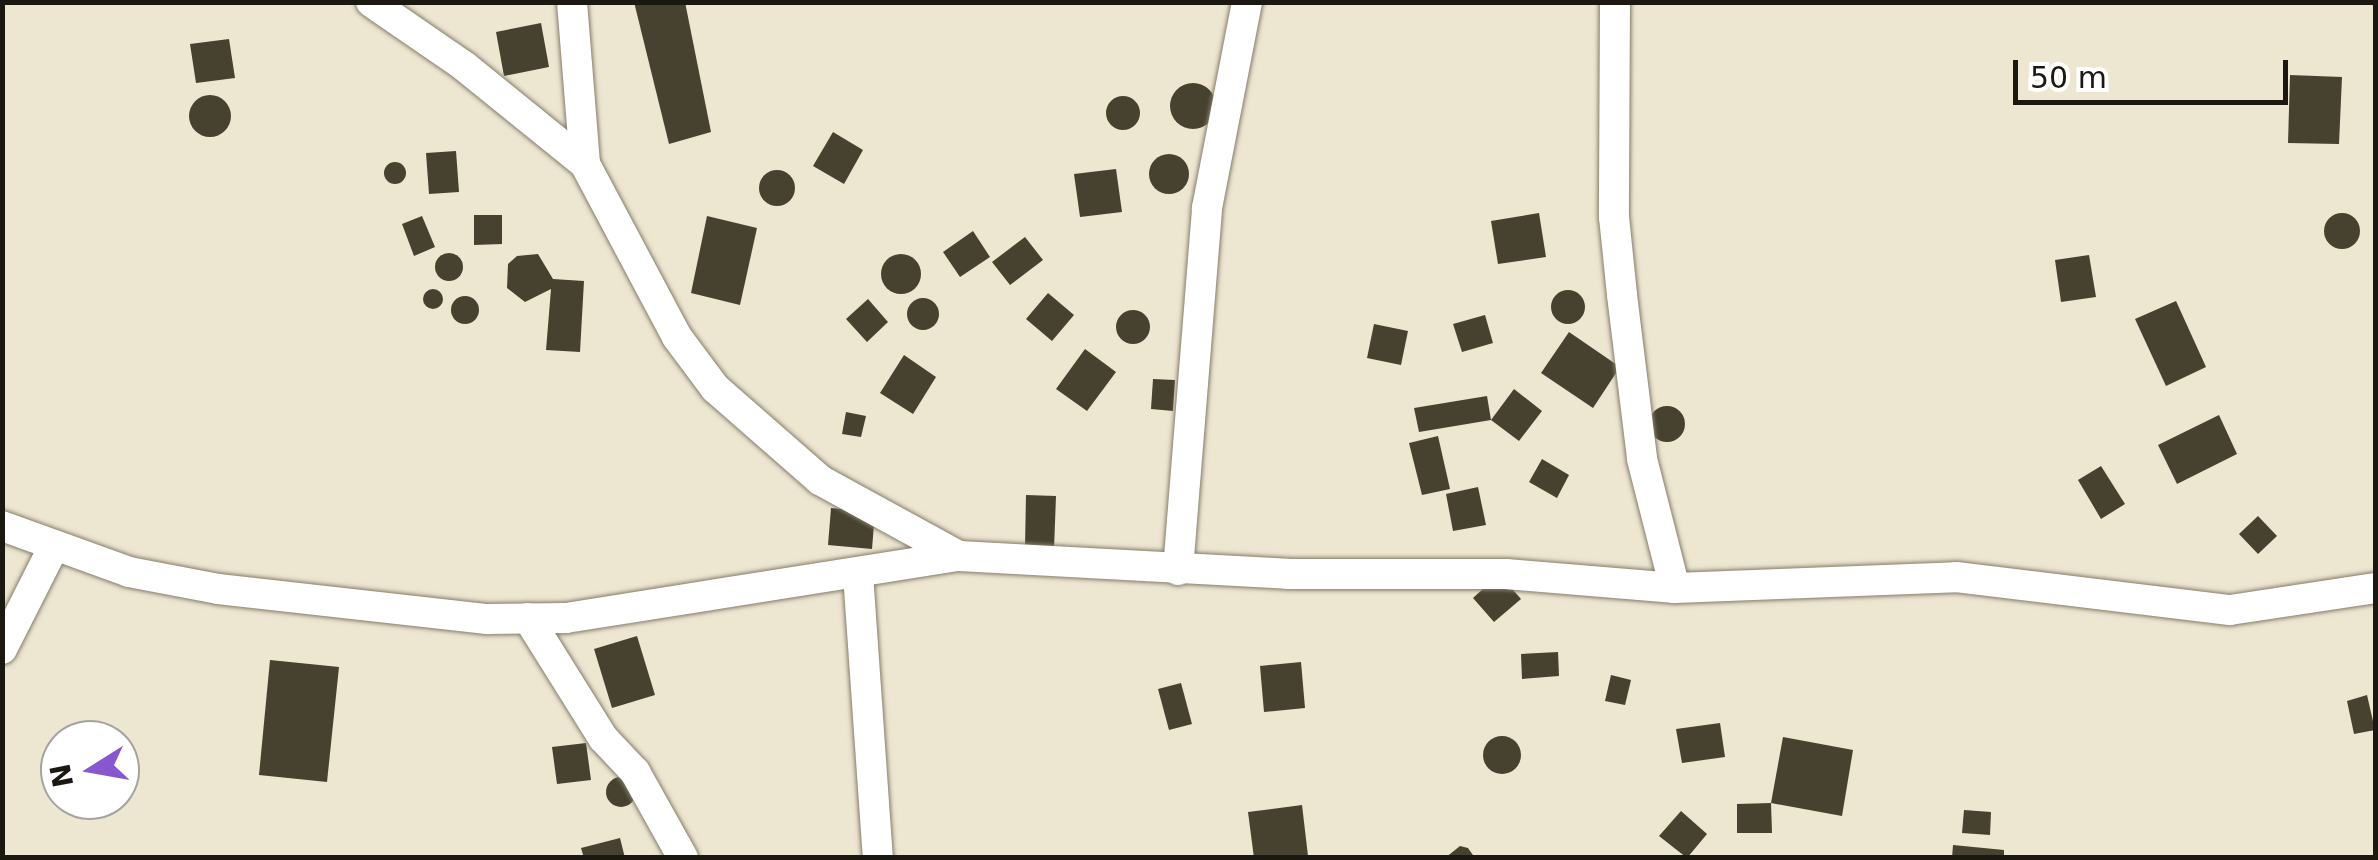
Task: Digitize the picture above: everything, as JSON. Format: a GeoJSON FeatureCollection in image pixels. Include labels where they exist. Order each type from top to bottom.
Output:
{"type":"FeatureCollection","features":[{"type":"Feature","properties":{"kind":"street"},"geometry":{"type":"LineString","coordinates":[[371,2],[464,66],[585,164],[677,337],[715,388],[820,480],[959,556]]}},
{"type":"Feature","properties":{"kind":"street"},"geometry":{"type":"LineString","coordinates":[[572,2],[585,164]]}},
{"type":"Feature","properties":{"kind":"street"},"geometry":{"type":"LineString","coordinates":[[1178,570],[1206,208],[1247,2]]}},
{"type":"Feature","properties":{"kind":"street"},"geometry":{"type":"LineString","coordinates":[[1616,2],[1620,275],[1642,459],[1675,588]]}},
{"type":"Feature","properties":{"kind":"street"},"geometry":{"type":"LineString","coordinates":[[2,526],[53,548],[218,588],[528,618],[858,574],[959,556],[1178,570],[1498,573],[1675,588],[1956,577],[2230,610],[2376,588]]}},
{"type":"Feature","properties":{"kind":"street"},"geometry":{"type":"LineString","coordinates":[[2,649],[53,548]]}},
{"type":"Feature","properties":{"kind":"street"},"geometry":{"type":"LineString","coordinates":[[858,574],[878,858]]}},
{"type":"Feature","properties":{"kind":"street"},"geometry":{"type":"LineString","coordinates":[[528,618],[603,738],[636,772],[683,858]]}},
{"type":"Feature","properties":{"kind":"building"},"geometry":{"type":"Polygon","coordinates":[[[634,2],[685,2],[711,132],[669,144],[634,2]]]}},
{"type":"Feature","properties":{"kind":"building"},"geometry":{"type":"Polygon","coordinates":[[[541,23],[549,67],[504,76],[496,32],[541,23]]]}},
{"type":"Feature","properties":{"kind":"building"},"geometry":{"type":"Polygon","coordinates":[[[229,39],[235,78],[196,83],[190,44],[229,39]]]}},
{"type":"Feature","properties":{"kind":"building"},"geometry":{"type":"Polygon","coordinates":[[[2290,75],[2342,77],[2339,144],[2288,143],[2290,75]]]}},
{"type":"Feature","properties":{"kind":"building"},"geometry":{"type":"Polygon","coordinates":[[[1193,83],[1209,90],[1216,106],[1209,122],[1193,129],[1177,122],[1170,106],[1177,90],[1193,83]]]}},
{"type":"Feature","properties":{"kind":"building"},"geometry":{"type":"Polygon","coordinates":[[[210,95],[225,101],[231,116],[225,131],[210,137],[195,131],[189,116],[195,101],[210,95]]]}},
{"type":"Feature","properties":{"kind":"building"},"geometry":{"type":"Polygon","coordinates":[[[1123,96],[1135,101],[1140,113],[1135,125],[1123,130],[1111,125],[1106,113],[1111,101],[1123,96]]]}},
{"type":"Feature","properties":{"kind":"building"},"geometry":{"type":"Polygon","coordinates":[[[833,132],[863,150],[844,184],[813,166],[833,132]]]}},
{"type":"Feature","properties":{"kind":"building"},"geometry":{"type":"Polygon","coordinates":[[[456,151],[459,192],[429,194],[426,153],[456,151]]]}},
{"type":"Feature","properties":{"kind":"building"},"geometry":{"type":"Polygon","coordinates":[[[1169,154],[1183,160],[1189,174],[1183,188],[1169,194],[1155,188],[1149,174],[1155,160],[1169,154]]]}},
{"type":"Feature","properties":{"kind":"building"},"geometry":{"type":"Polygon","coordinates":[[[395,162],[403,165],[403,181],[395,184],[387,181],[384,173],[387,165],[395,162]]]}},
{"type":"Feature","properties":{"kind":"building"},"geometry":{"type":"Polygon","coordinates":[[[1116,169],[1122,212],[1080,217],[1074,174],[1116,169]]]}},
{"type":"Feature","properties":{"kind":"building"},"geometry":{"type":"Polygon","coordinates":[[[777,170],[790,175],[795,188],[790,201],[777,206],[764,201],[759,188],[764,175],[777,170]]]}},
{"type":"Feature","properties":{"kind":"building"},"geometry":{"type":"Polygon","coordinates":[[[1539,213],[1546,257],[1498,264],[1491,221],[1539,213]]]}},
{"type":"Feature","properties":{"kind":"building"},"geometry":{"type":"Polygon","coordinates":[[[2342,213],[2355,218],[2360,231],[2355,244],[2342,249],[2329,244],[2324,231],[2329,218],[2342,213]]]}},
{"type":"Feature","properties":{"kind":"building"},"geometry":{"type":"Polygon","coordinates":[[[474,215],[502,215],[502,244],[474,245],[474,215]]]}},
{"type":"Feature","properties":{"kind":"building"},"geometry":{"type":"Polygon","coordinates":[[[422,216],[435,247],[414,256],[402,224],[422,216]]]}},
{"type":"Feature","properties":{"kind":"building"},"geometry":{"type":"Polygon","coordinates":[[[707,216],[757,228],[740,305],[691,293],[707,216]]]}},
{"type":"Feature","properties":{"kind":"building"},"geometry":{"type":"Polygon","coordinates":[[[973,231],[990,257],[960,277],[943,252],[973,231]]]}},
{"type":"Feature","properties":{"kind":"building"},"geometry":{"type":"Polygon","coordinates":[[[1025,237],[1043,260],[1010,285],[992,262],[1025,237]]]}},
{"type":"Feature","properties":{"kind":"building"},"geometry":{"type":"Polygon","coordinates":[[[449,253],[459,257],[463,267],[459,277],[449,281],[439,277],[435,267],[439,257],[449,253]]]}},
{"type":"Feature","properties":{"kind":"building"},"geometry":{"type":"Polygon","coordinates":[[[538,254],[553,279],[584,281],[580,352],[546,350],[551,289],[525,302],[507,288],[508,264],[517,256],[538,254]]]}},
{"type":"Feature","properties":{"kind":"building"},"geometry":{"type":"Polygon","coordinates":[[[901,254],[915,260],[921,274],[915,288],[901,294],[887,288],[881,274],[887,260],[901,254]]]}},
{"type":"Feature","properties":{"kind":"building"},"geometry":{"type":"Polygon","coordinates":[[[2089,255],[2096,297],[2061,302],[2055,260],[2089,255]]]}},
{"type":"Feature","properties":{"kind":"building"},"geometry":{"type":"Polygon","coordinates":[[[429,289],[437,289],[443,299],[437,309],[429,309],[423,303],[423,295],[429,289]]]}},
{"type":"Feature","properties":{"kind":"building"},"geometry":{"type":"Polygon","coordinates":[[[1568,290],[1580,295],[1585,307],[1580,319],[1568,324],[1556,319],[1551,307],[1556,295],[1568,290]]]}},
{"type":"Feature","properties":{"kind":"building"},"geometry":{"type":"Polygon","coordinates":[[[1048,293],[1074,315],[1052,341],[1026,319],[1048,293]]]}},
{"type":"Feature","properties":{"kind":"building"},"geometry":{"type":"Polygon","coordinates":[[[465,296],[475,300],[479,310],[475,320],[465,324],[455,320],[451,310],[455,300],[465,296]]]}},
{"type":"Feature","properties":{"kind":"building"},"geometry":{"type":"Polygon","coordinates":[[[923,298],[934,303],[939,314],[934,325],[923,330],[912,325],[907,314],[912,303],[923,298]]]}},
{"type":"Feature","properties":{"kind":"building"},"geometry":{"type":"Polygon","coordinates":[[[868,299],[888,322],[867,342],[846,319],[868,299]]]}},
{"type":"Feature","properties":{"kind":"building"},"geometry":{"type":"Polygon","coordinates":[[[2176,301],[2206,367],[2166,386],[2135,319],[2176,301]]]}},
{"type":"Feature","properties":{"kind":"building"},"geometry":{"type":"Polygon","coordinates":[[[1133,310],[1145,315],[1150,327],[1145,339],[1133,344],[1121,339],[1116,327],[1121,315],[1133,310]]]}},
{"type":"Feature","properties":{"kind":"building"},"geometry":{"type":"Polygon","coordinates":[[[1485,315],[1493,343],[1462,352],[1453,324],[1485,315]]]}},
{"type":"Feature","properties":{"kind":"building"},"geometry":{"type":"Polygon","coordinates":[[[1374,324],[1408,331],[1401,365],[1367,358],[1374,324]]]}},
{"type":"Feature","properties":{"kind":"building"},"geometry":{"type":"Polygon","coordinates":[[[1569,332],[1620,367],[1593,408],[1541,373],[1569,332]]]}},
{"type":"Feature","properties":{"kind":"building"},"geometry":{"type":"Polygon","coordinates":[[[1085,349],[1116,372],[1087,411],[1056,389],[1085,349]]]}},
{"type":"Feature","properties":{"kind":"building"},"geometry":{"type":"Polygon","coordinates":[[[904,355],[936,377],[913,414],[880,393],[904,355]]]}},
{"type":"Feature","properties":{"kind":"building"},"geometry":{"type":"Polygon","coordinates":[[[1153,379],[1175,380],[1173,411],[1151,409],[1153,379]]]}},
{"type":"Feature","properties":{"kind":"building"},"geometry":{"type":"Polygon","coordinates":[[[1514,389],[1542,411],[1519,441],[1491,420],[1514,389]]]}},
{"type":"Feature","properties":{"kind":"building"},"geometry":{"type":"Polygon","coordinates":[[[1487,396],[1491,420],[1419,432],[1414,408],[1487,396]]]}},
{"type":"Feature","properties":{"kind":"building"},"geometry":{"type":"Polygon","coordinates":[[[1667,406],[1680,411],[1685,424],[1680,437],[1667,442],[1654,437],[1649,424],[1654,411],[1667,406]]]}},
{"type":"Feature","properties":{"kind":"building"},"geometry":{"type":"Polygon","coordinates":[[[846,412],[866,416],[861,437],[842,434],[846,412]]]}},
{"type":"Feature","properties":{"kind":"building"},"geometry":{"type":"Polygon","coordinates":[[[2219,415],[2237,454],[2177,484],[2158,445],[2219,415]]]}},
{"type":"Feature","properties":{"kind":"building"},"geometry":{"type":"Polygon","coordinates":[[[1438,436],[1450,489],[1422,495],[1409,443],[1438,436]]]}},
{"type":"Feature","properties":{"kind":"building"},"geometry":{"type":"Polygon","coordinates":[[[1542,459],[1569,475],[1557,498],[1529,482],[1542,459]]]}},
{"type":"Feature","properties":{"kind":"building"},"geometry":{"type":"Polygon","coordinates":[[[2101,466],[2125,504],[2101,519],[2078,480],[2101,466]]]}},
{"type":"Feature","properties":{"kind":"building"},"geometry":{"type":"Polygon","coordinates":[[[1478,487],[1486,525],[1453,531],[1446,494],[1478,487]]]}},
{"type":"Feature","properties":{"kind":"building"},"geometry":{"type":"Polygon","coordinates":[[[1026,495],[1056,496],[1054,549],[1025,547],[1026,495]]]}},
{"type":"Feature","properties":{"kind":"building"},"geometry":{"type":"Polygon","coordinates":[[[831,508],[875,512],[872,549],[828,545],[831,508]]]}},
{"type":"Feature","properties":{"kind":"building"},"geometry":{"type":"Polygon","coordinates":[[[2258,516],[2277,536],[2258,554],[2239,534],[2258,516]]]}},
{"type":"Feature","properties":{"kind":"building"},"geometry":{"type":"Polygon","coordinates":[[[1499,574],[1521,599],[1494,622],[1473,598],[1499,574]]]}},
{"type":"Feature","properties":{"kind":"building"},"geometry":{"type":"Polygon","coordinates":[[[637,636],[655,695],[612,708],[594,649],[637,636]]]}},
{"type":"Feature","properties":{"kind":"building"},"geometry":{"type":"Polygon","coordinates":[[[1558,652],[1559,676],[1522,679],[1521,654],[1558,652]]]}},
{"type":"Feature","properties":{"kind":"building"},"geometry":{"type":"Polygon","coordinates":[[[270,660],[339,667],[327,782],[259,775],[270,660]]]}},
{"type":"Feature","properties":{"kind":"building"},"geometry":{"type":"Polygon","coordinates":[[[1301,662],[1305,708],[1264,712],[1260,666],[1301,662]]]}},
{"type":"Feature","properties":{"kind":"building"},"geometry":{"type":"Polygon","coordinates":[[[1611,675],[1631,680],[1625,705],[1605,701],[1611,675]]]}},
{"type":"Feature","properties":{"kind":"building"},"geometry":{"type":"Polygon","coordinates":[[[1181,683],[1192,724],[1169,730],[1158,689],[1181,683]]]}},
{"type":"Feature","properties":{"kind":"building"},"geometry":{"type":"Polygon","coordinates":[[[2367,695],[2375,730],[2354,734],[2347,701],[2367,695]]]}},
{"type":"Feature","properties":{"kind":"building"},"geometry":{"type":"Polygon","coordinates":[[[1720,723],[1725,757],[1682,763],[1676,729],[1720,723]]]}},
{"type":"Feature","properties":{"kind":"building"},"geometry":{"type":"Polygon","coordinates":[[[1502,736],[1515,742],[1521,755],[1515,768],[1502,774],[1489,768],[1483,755],[1489,742],[1502,736]]]}},
{"type":"Feature","properties":{"kind":"building"},"geometry":{"type":"Polygon","coordinates":[[[1783,737],[1853,750],[1842,816],[1771,803],[1783,737]]]}},
{"type":"Feature","properties":{"kind":"building"},"geometry":{"type":"Polygon","coordinates":[[[586,743],[591,780],[557,784],[552,747],[586,743]]]}},
{"type":"Feature","properties":{"kind":"building"},"geometry":{"type":"Polygon","coordinates":[[[621,777],[632,781],[636,792],[632,803],[621,807],[610,803],[606,792],[610,781],[621,777]]]}},
{"type":"Feature","properties":{"kind":"building"},"geometry":{"type":"Polygon","coordinates":[[[1771,803],[1772,833],[1737,833],[1737,804],[1771,803]]]}},
{"type":"Feature","properties":{"kind":"building"},"geometry":{"type":"Polygon","coordinates":[[[1302,805],[1308,856],[1254,858],[1248,812],[1302,805]]]}},
{"type":"Feature","properties":{"kind":"building"},"geometry":{"type":"Polygon","coordinates":[[[1964,810],[1991,812],[1990,835],[1962,833],[1964,810]]]}},
{"type":"Feature","properties":{"kind":"building"},"geometry":{"type":"Polygon","coordinates":[[[1681,811],[1707,834],[1687,858],[1659,836],[1681,811]]]}},
{"type":"Feature","properties":{"kind":"building"},"geometry":{"type":"Polygon","coordinates":[[[620,838],[625,858],[584,858],[581,848],[620,838]]]}},
{"type":"Feature","properties":{"kind":"building"},"geometry":{"type":"Polygon","coordinates":[[[1953,845],[2004,850],[2004,858],[1952,858],[1953,845]]]}},
{"type":"Feature","properties":{"kind":"building"},"geometry":{"type":"Polygon","coordinates":[[[1460,846],[1468,848],[1475,858],[1445,858],[1460,846]]]}}]}
